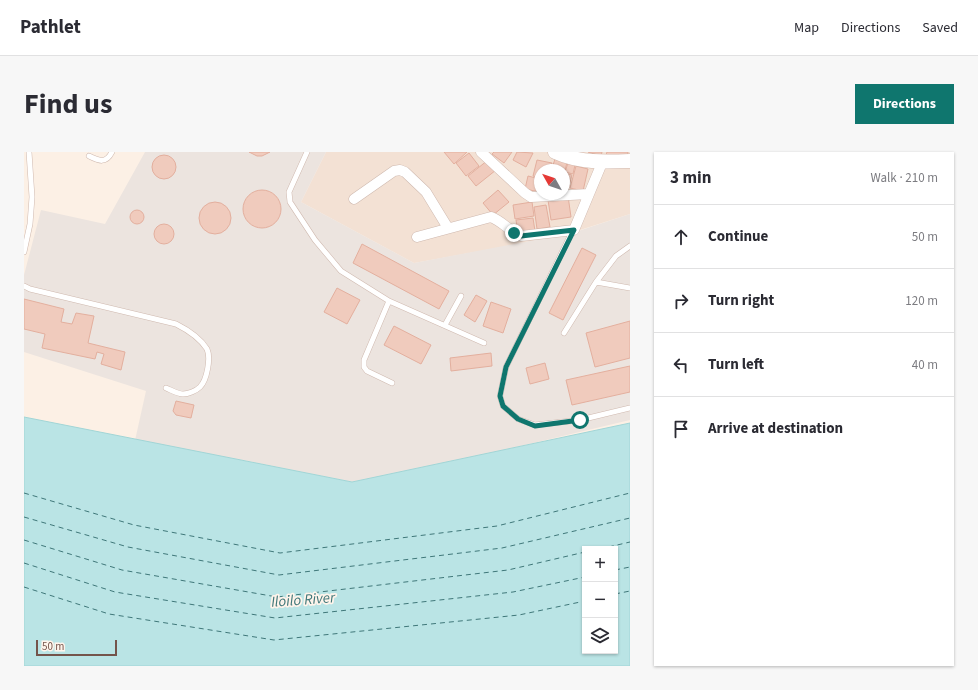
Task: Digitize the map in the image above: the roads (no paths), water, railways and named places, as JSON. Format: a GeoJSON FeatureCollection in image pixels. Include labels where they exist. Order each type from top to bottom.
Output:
{"type":"FeatureCollection","features":[{"type":"Feature","properties":{"kind":"street"},"geometry":{"type":"LineString","coordinates":[[481,152],[531,197],[589,194]]}},
{"type":"Feature","properties":{"kind":"street"},"geometry":{"type":"LineString","coordinates":[[555,152],[578,159],[602,163],[630,161]]}},
{"type":"Feature","properties":{"kind":"street"},"geometry":{"type":"LineString","coordinates":[[417,237],[490,217],[498,220],[514,233],[521,236],[574,230],[602,163]]}},
{"type":"Feature","properties":{"kind":"street"},"geometry":{"type":"LineString","coordinates":[[354,199],[394,171],[400,170],[405,172],[426,192],[448,228]]}},
{"type":"Feature","properties":{"kind":"lane"},"geometry":{"type":"LineString","coordinates":[[24,252],[30,224],[32,197],[29,152]]}},
{"type":"Feature","properties":{"kind":"lane"},"geometry":{"type":"LineString","coordinates":[[88,156],[104,161],[112,152]]}},
{"type":"Feature","properties":{"kind":"lane"},"geometry":{"type":"LineString","coordinates":[[307,152],[289,192],[290,202],[315,240],[341,271],[389,301],[484,343]]}},
{"type":"Feature","properties":{"kind":"lane"},"geometry":{"type":"LineString","coordinates":[[574,230],[506,367],[500,396],[503,406],[518,419],[535,426],[580,420],[630,408]]}},
{"type":"Feature","properties":{"kind":"lane"},"geometry":{"type":"LineString","coordinates":[[564,333],[596,282],[616,256],[630,246]]}},
{"type":"Feature","properties":{"kind":"lane"},"geometry":{"type":"LineString","coordinates":[[596,282],[630,288]]}},
{"type":"Feature","properties":{"kind":"lane"},"geometry":{"type":"LineString","coordinates":[[24,286],[30,289],[176,324],[188,330],[207,350],[209,364],[206,376],[200,387],[192,392],[182,394],[166,388]]}},
{"type":"Feature","properties":{"kind":"lane"},"geometry":{"type":"LineString","coordinates":[[445,326],[461,296]]}},
{"type":"Feature","properties":{"kind":"lane"},"geometry":{"type":"LineString","coordinates":[[389,301],[364,360],[364,366],[367,371],[392,383]]}},
{"type":"Feature","properties":{"kind":"water","name":"Iloilo River"},"geometry":{"type":"Polygon","coordinates":[[[24,417],[352,482],[630,423],[630,666],[24,666],[24,417]]]}}]}
